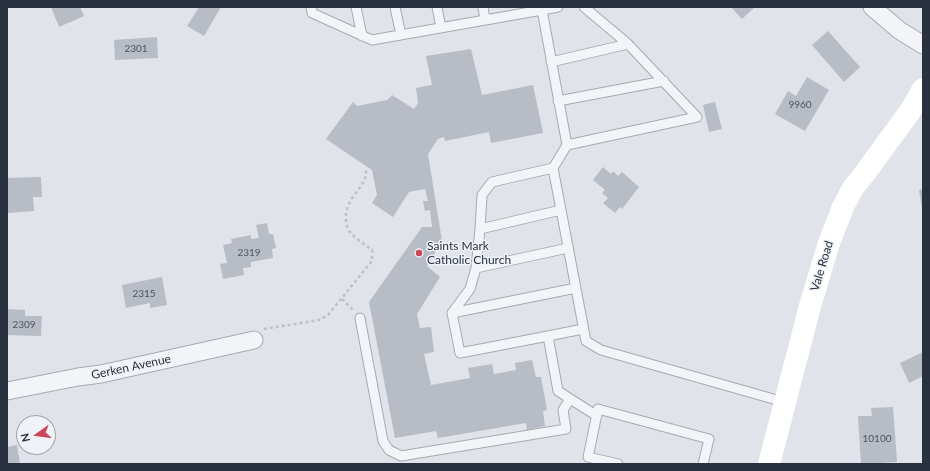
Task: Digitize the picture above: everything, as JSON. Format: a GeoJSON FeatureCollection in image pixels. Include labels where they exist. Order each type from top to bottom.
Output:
{"type":"FeatureCollection","features":[{"type":"Feature","properties":{"kind":"main road","name":"Vale Road"},"geometry":{"type":"LineString","coordinates":[[769,464],[810,306],[829,243],[843,207],[853,188],[866,173],[911,110],[923,90]]}},
{"type":"Feature","properties":{"kind":"street"},"geometry":{"type":"LineString","coordinates":[[872,7],[899,30],[923,45]]}},
{"type":"Feature","properties":{"kind":"street","name":"Gerken Avenue"},"geometry":{"type":"LineString","coordinates":[[7,392],[78,377],[101,374],[254,340]]}},
{"type":"Feature","properties":{"kind":"lane"},"geometry":{"type":"LineString","coordinates":[[311,7],[312,13],[372,40],[554,7]]}},
{"type":"Feature","properties":{"kind":"lane"},"geometry":{"type":"LineString","coordinates":[[356,7],[362,36]]}},
{"type":"Feature","properties":{"kind":"lane"},"geometry":{"type":"LineString","coordinates":[[395,7],[401,35]]}},
{"type":"Feature","properties":{"kind":"lane"},"geometry":{"type":"LineString","coordinates":[[437,7],[441,28]]}},
{"type":"Feature","properties":{"kind":"lane"},"geometry":{"type":"LineString","coordinates":[[483,7],[485,20]]}},
{"type":"Feature","properties":{"kind":"lane"},"geometry":{"type":"LineString","coordinates":[[566,145],[697,117],[628,44],[584,7]]}},
{"type":"Feature","properties":{"kind":"lane"},"geometry":{"type":"LineString","coordinates":[[542,10],[566,145],[553,168],[586,341],[600,350],[784,402]]}},
{"type":"Feature","properties":{"kind":"lane"},"geometry":{"type":"LineString","coordinates":[[551,62],[628,44]]}},
{"type":"Feature","properties":{"kind":"lane"},"geometry":{"type":"LineString","coordinates":[[558,101],[664,81]]}},
{"type":"Feature","properties":{"kind":"lane"},"geometry":{"type":"LineString","coordinates":[[553,168],[492,182],[482,195],[476,268],[470,288],[452,313],[460,353],[583,329]]}},
{"type":"Feature","properties":{"kind":"lane"},"geometry":{"type":"LineString","coordinates":[[480,229],[561,210]]}},
{"type":"Feature","properties":{"kind":"lane"},"geometry":{"type":"LineString","coordinates":[[476,268],[568,248]]}},
{"type":"Feature","properties":{"kind":"lane"},"geometry":{"type":"LineString","coordinates":[[452,313],[576,288]]}},
{"type":"Feature","properties":{"kind":"lane"},"geometry":{"type":"LineString","coordinates":[[360,318],[383,441],[389,450],[401,456],[566,429],[563,410],[570,399]]}},
{"type":"Feature","properties":{"kind":"lane"},"geometry":{"type":"LineString","coordinates":[[548,336],[558,391],[597,416]]}},
{"type":"Feature","properties":{"kind":"lane"},"geometry":{"type":"LineString","coordinates":[[618,464],[588,457],[598,409],[709,439],[703,464]]}},
{"type":"Feature","properties":{"kind":"path"},"geometry":{"type":"LineString","coordinates":[[254,340],[264,329],[319,320],[328,315],[372,261],[372,250],[350,232],[347,226],[346,217],[352,196],[367,176],[366,170]]}},
{"type":"Feature","properties":{"kind":"path"},"geometry":{"type":"LineString","coordinates":[[342,299],[360,318]]}},
{"type":"Feature","properties":{"kind":"building"},"geometry":{"type":"Polygon","coordinates":[[[51,7],[80,7],[84,16],[59,27],[51,7]]]}},
{"type":"Feature","properties":{"kind":"building"},"geometry":{"type":"Polygon","coordinates":[[[199,7],[221,7],[204,36],[187,26],[199,7]]]}},
{"type":"Feature","properties":{"kind":"building"},"geometry":{"type":"Polygon","coordinates":[[[731,7],[755,7],[742,19],[731,7]]]}},
{"type":"Feature","properties":{"kind":"building"},"geometry":{"type":"Polygon","coordinates":[[[828,31],[860,67],[844,82],[812,45],[828,31]]]}},
{"type":"Feature","properties":{"kind":"building"},"geometry":{"type":"Polygon","coordinates":[[[157,37],[158,58],[115,60],[114,40],[157,37]]]}},
{"type":"Feature","properties":{"kind":"building","name":"Saints Mark Catholic Church"},"geometry":{"type":"Polygon","coordinates":[[[471,49],[482,95],[533,85],[543,133],[491,143],[489,132],[445,141],[444,137],[438,139],[428,154],[442,241],[427,266],[440,277],[417,314],[420,328],[431,327],[434,352],[424,354],[431,385],[470,378],[468,368],[492,364],[494,374],[516,370],[515,363],[532,360],[536,377],[541,377],[547,410],[543,411],[545,426],[527,430],[526,423],[438,438],[436,431],[395,438],[369,302],[422,227],[432,227],[430,210],[425,211],[423,201],[428,201],[425,189],[409,192],[393,217],[372,203],[377,195],[372,170],[326,139],[353,102],[357,106],[387,100],[392,95],[414,109],[418,103],[416,88],[432,85],[426,56],[471,49]]]}},
{"type":"Feature","properties":{"kind":"building"},"geometry":{"type":"Polygon","coordinates":[[[807,77],[829,90],[805,131],[775,114],[788,91],[796,96],[807,77]]]}},
{"type":"Feature","properties":{"kind":"building"},"geometry":{"type":"Polygon","coordinates":[[[715,102],[722,129],[709,132],[703,105],[715,102]]]}},
{"type":"Feature","properties":{"kind":"building"},"geometry":{"type":"Polygon","coordinates":[[[603,167],[611,174],[613,171],[618,176],[622,172],[639,187],[622,209],[620,207],[615,213],[603,203],[608,198],[602,193],[605,190],[593,180],[603,167]]]}},
{"type":"Feature","properties":{"kind":"building"},"geometry":{"type":"Polygon","coordinates":[[[41,177],[42,197],[33,197],[34,211],[8,213],[7,178],[41,177]]]}},
{"type":"Feature","properties":{"kind":"building"},"geometry":{"type":"Polygon","coordinates":[[[923,189],[923,208],[922,208],[919,190],[923,189]]]}},
{"type":"Feature","properties":{"kind":"building"},"geometry":{"type":"Polygon","coordinates":[[[267,223],[269,234],[273,234],[276,248],[272,249],[273,258],[251,262],[251,267],[243,268],[244,275],[223,279],[220,264],[227,263],[223,245],[232,243],[231,239],[251,235],[251,239],[259,238],[256,225],[267,223]]]}},
{"type":"Feature","properties":{"kind":"building"},"geometry":{"type":"Polygon","coordinates":[[[162,277],[167,305],[150,308],[150,303],[126,308],[122,285],[162,277]]]}},
{"type":"Feature","properties":{"kind":"building"},"geometry":{"type":"Polygon","coordinates":[[[7,309],[25,310],[25,316],[42,316],[41,336],[7,335],[7,309]]]}},
{"type":"Feature","properties":{"kind":"building"},"geometry":{"type":"Polygon","coordinates":[[[923,352],[923,376],[909,383],[900,363],[923,352]]]}},
{"type":"Feature","properties":{"kind":"building"},"geometry":{"type":"Polygon","coordinates":[[[893,407],[897,462],[861,464],[858,416],[872,416],[871,408],[893,407]]]}},
{"type":"Feature","properties":{"kind":"building"},"geometry":{"type":"Polygon","coordinates":[[[16,445],[16,455],[19,455],[20,464],[7,464],[7,447],[16,445]]]}},
{"type":"Feature","properties":{"kind":"place","name":"Saints Mark Catholic Church"},"geometry":{"type":"Point","coordinates":[419,253]}}]}
